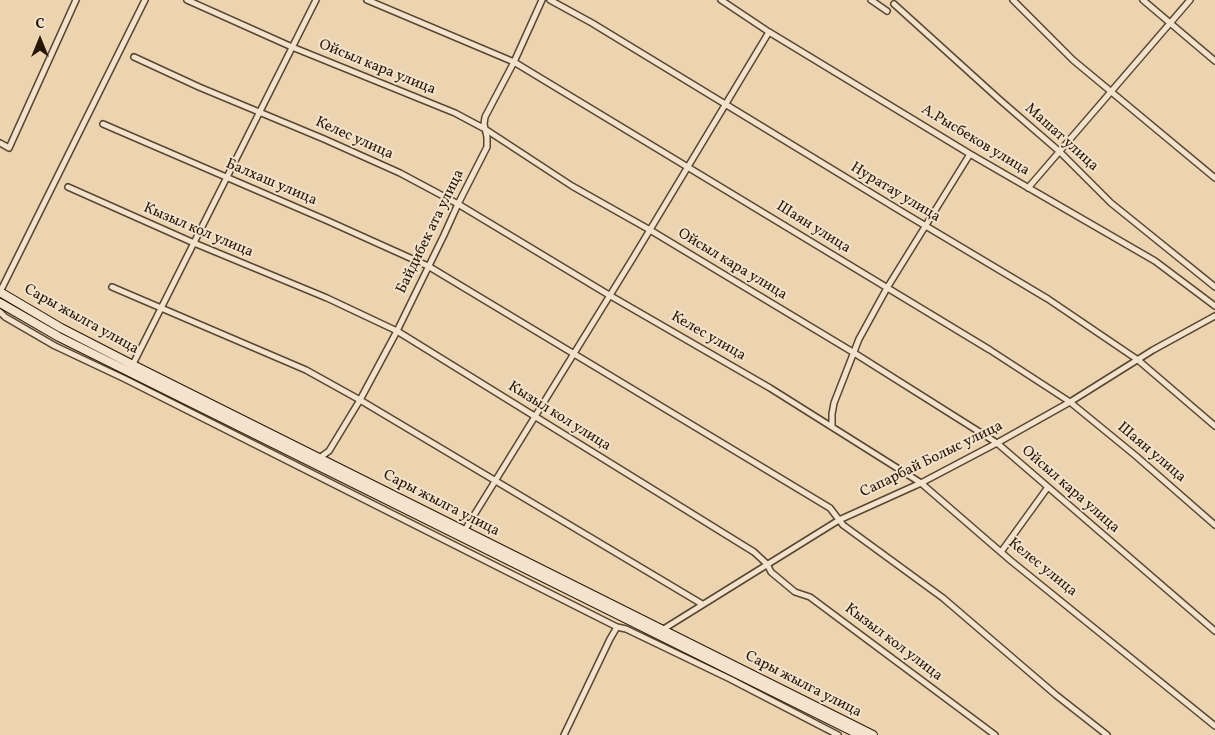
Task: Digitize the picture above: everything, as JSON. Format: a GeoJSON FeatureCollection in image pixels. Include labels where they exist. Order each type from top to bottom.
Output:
{"type":"FeatureCollection","features":[{"type":"Feature","properties":{"kind":"main road","name":"Сары жылга улица"},"geometry":{"type":"LineString","coordinates":[[0,292],[131,368],[860,735]]}},
{"type":"Feature","properties":{"kind":"main road","name":"Сары жылга улица"},"geometry":{"type":"LineString","coordinates":[[0,302],[59,337],[131,368]]}},
{"type":"Feature","properties":{"kind":"main road","name":"Сары жылга улица"},"geometry":{"type":"LineString","coordinates":[[463,534],[873,735]]}},
{"type":"Feature","properties":{"kind":"street"},"geometry":{"type":"LineString","coordinates":[[0,143],[9,148],[76,0]]}},
{"type":"Feature","properties":{"kind":"street"},"geometry":{"type":"LineString","coordinates":[[0,292],[145,0]]}},
{"type":"Feature","properties":{"kind":"street","name":"Ойсыл кара улица"},"geometry":{"type":"LineString","coordinates":[[186,0],[292,47],[455,113],[485,129],[572,186],[650,230],[854,352],[997,443],[1215,631]]}},
{"type":"Feature","properties":{"kind":"street"},"geometry":{"type":"LineString","coordinates":[[131,368],[316,0]]}},
{"type":"Feature","properties":{"kind":"street","name":"Шаян улица"},"geometry":{"type":"LineString","coordinates":[[367,0],[514,62],[990,350],[1070,402],[1136,456],[1215,526]]}},
{"type":"Feature","properties":{"kind":"street","name":"Байдибек ата улица"},"geometry":{"type":"LineString","coordinates":[[316,461],[329,451],[360,400],[397,331],[487,147],[486,117],[514,62],[542,0]]}},
{"type":"Feature","properties":{"kind":"street","name":"Нуратау улица"},"geometry":{"type":"LineString","coordinates":[[550,0],[592,23],[1048,299],[1138,360],[1215,426]]}},
{"type":"Feature","properties":{"kind":"street","name":"А.Рысбеков улица"},"geometry":{"type":"LineString","coordinates":[[721,0],[769,32],[970,154],[1155,261],[1215,306]]}},
{"type":"Feature","properties":{"kind":"street"},"geometry":{"type":"LineString","coordinates":[[871,0],[887,11]]}},
{"type":"Feature","properties":{"kind":"street"},"geometry":{"type":"LineString","coordinates":[[1013,0],[1073,60],[1215,178]]}},
{"type":"Feature","properties":{"kind":"street"},"geometry":{"type":"LineString","coordinates":[[1143,0],[1215,61]]}},
{"type":"Feature","properties":{"kind":"street"},"geometry":{"type":"LineString","coordinates":[[1028,188],[1190,0]]}},
{"type":"Feature","properties":{"kind":"street","name":"Машат улица"},"geometry":{"type":"LineString","coordinates":[[894,4],[980,83],[1060,152],[1111,202],[1215,286]]}},
{"type":"Feature","properties":{"kind":"street"},"geometry":{"type":"LineString","coordinates":[[463,534],[769,32]]}},
{"type":"Feature","properties":{"kind":"street","name":"Келес улица"},"geometry":{"type":"LineString","coordinates":[[134,57],[400,173],[458,204],[832,426],[921,483],[1001,552],[1215,726]]}},
{"type":"Feature","properties":{"kind":"street","name":"Балхаш улица"},"geometry":{"type":"LineString","coordinates":[[103,124],[428,266],[830,508],[843,525],[943,598],[1056,695],[1106,735]]}},
{"type":"Feature","properties":{"kind":"street"},"geometry":{"type":"LineString","coordinates":[[832,426],[834,404],[863,330],[970,154]]}},
{"type":"Feature","properties":{"kind":"street","name":"Кызыл кол улица"},"geometry":{"type":"LineString","coordinates":[[68,187],[194,243],[327,298],[397,331],[536,416],[613,467],[754,552],[767,564],[771,572],[795,592],[810,597],[995,735]]}},
{"type":"Feature","properties":{"kind":"street"},"geometry":{"type":"LineString","coordinates":[[112,287],[163,307],[306,370],[360,400],[702,604]]}},
{"type":"Feature","properties":{"kind":"street"},"geometry":{"type":"LineString","coordinates":[[0,312],[5,317],[56,346],[617,627],[626,629],[730,679],[838,735]]}},
{"type":"Feature","properties":{"kind":"street","name":"Сапарбай Болыс улица"},"geometry":{"type":"LineString","coordinates":[[662,630],[839,520],[921,483],[997,443],[1215,316]]}},
{"type":"Feature","properties":{"kind":"street"},"geometry":{"type":"LineString","coordinates":[[1001,552],[1048,487]]}},
{"type":"Feature","properties":{"kind":"street"},"geometry":{"type":"LineString","coordinates":[[564,735],[617,627]]}}]}
